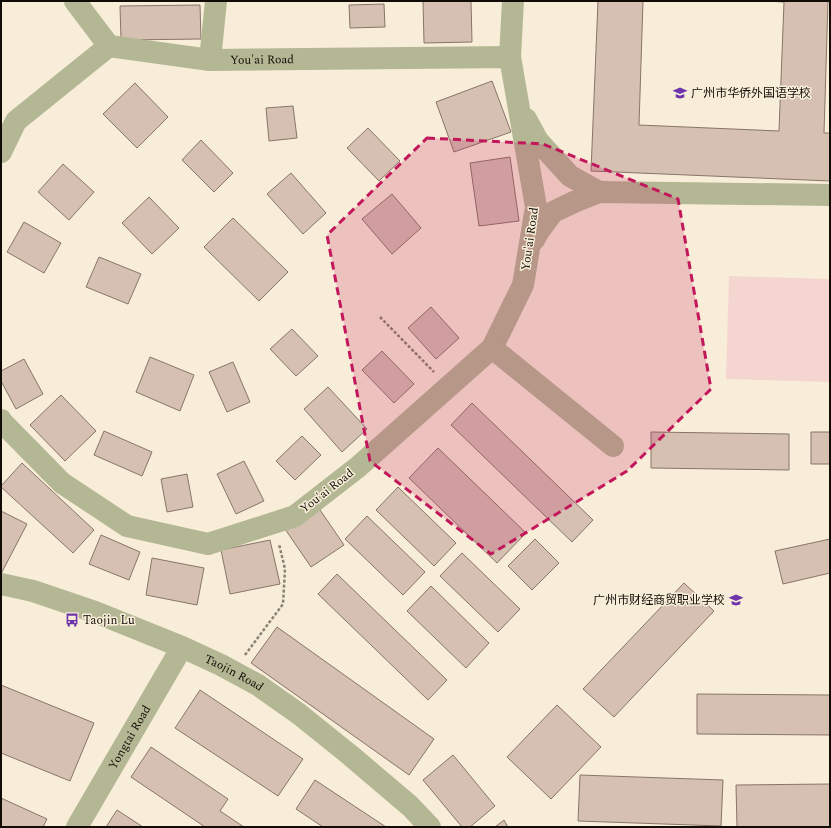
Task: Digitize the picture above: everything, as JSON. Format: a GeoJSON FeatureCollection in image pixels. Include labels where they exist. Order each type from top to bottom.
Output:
{"type":"FeatureCollection","features":[{"type":"Feature","properties":{"kind":"street"},"geometry":{"type":"LineString","coordinates":[[1,152],[16,121],[109,46],[75,1]]}},
{"type":"Feature","properties":{"kind":"street"},"geometry":{"type":"LineString","coordinates":[[210,60],[216,1]]}},
{"type":"Feature","properties":{"kind":"street"},"geometry":{"type":"LineString","coordinates":[[510,57],[515,5]]}},
{"type":"Feature","properties":{"kind":"street","name":"You'ai Road"},"geometry":{"type":"LineString","coordinates":[[1,420],[62,483],[127,526],[208,544],[295,516],[358,467],[492,348],[523,286],[536,207],[510,57],[210,60],[109,46]]}},
{"type":"Feature","properties":{"kind":"street"},"geometry":{"type":"LineString","coordinates":[[518,104],[538,141],[563,169],[570,176],[600,192]]}},
{"type":"Feature","properties":{"kind":"street"},"geometry":{"type":"LineString","coordinates":[[528,250],[553,212],[600,192],[830,195]]}},
{"type":"Feature","properties":{"kind":"street"},"geometry":{"type":"LineString","coordinates":[[492,348],[613,446]]}},
{"type":"Feature","properties":{"kind":"street","name":"Taojin Road"},"geometry":{"type":"LineString","coordinates":[[1,584],[33,591],[95,612],[182,647],[258,685],[299,714],[350,754],[410,806],[430,827]]}},
{"type":"Feature","properties":{"kind":"street","name":"Yongtai Road"},"geometry":{"type":"LineString","coordinates":[[77,827],[182,647]]}},
{"type":"Feature","properties":{"kind":"path"},"geometry":{"type":"LineString","coordinates":[[380,317],[448,387]]}},
{"type":"Feature","properties":{"kind":"path"},"geometry":{"type":"LineString","coordinates":[[233,672],[283,604],[285,569],[275,522]]}},
{"type":"Feature","properties":{"kind":"highlighted area"},"geometry":{"type":"Polygon","coordinates":[[[427,138],[543,144],[678,199],[711,389],[627,471],[491,554],[370,461],[327,235],[427,138]]]}},
{"type":"Feature","properties":{"kind":"shaded area"},"geometry":{"type":"Polygon","coordinates":[[[729,276],[830,279],[830,382],[726,379],[729,276]]]}},
{"type":"Feature","properties":{"kind":"building"},"geometry":{"type":"Polygon","coordinates":[[[423,1],[471,1],[472,42],[424,43],[423,1]]]}},
{"type":"Feature","properties":{"kind":"building"},"geometry":{"type":"Polygon","coordinates":[[[598,1],[643,1],[639,125],[779,131],[784,2],[765,1],[828,1],[824,133],[830,133],[830,181],[591,171],[598,1]]]}},
{"type":"Feature","properties":{"kind":"building"},"geometry":{"type":"Polygon","coordinates":[[[384,4],[385,27],[350,28],[349,5],[384,4]]]}},
{"type":"Feature","properties":{"kind":"building"},"geometry":{"type":"Polygon","coordinates":[[[200,5],[201,39],[121,40],[120,6],[200,5]]]}},
{"type":"Feature","properties":{"kind":"building"},"geometry":{"type":"Polygon","coordinates":[[[492,81],[511,132],[454,152],[436,102],[492,81]]]}},
{"type":"Feature","properties":{"kind":"building"},"geometry":{"type":"Polygon","coordinates":[[[135,83],[168,117],[137,148],[103,114],[135,83]]]}},
{"type":"Feature","properties":{"kind":"building"},"geometry":{"type":"Polygon","coordinates":[[[293,106],[297,138],[269,141],[266,108],[293,106]]]}},
{"type":"Feature","properties":{"kind":"building"},"geometry":{"type":"Polygon","coordinates":[[[368,128],[400,161],[379,181],[347,148],[368,128]]]}},
{"type":"Feature","properties":{"kind":"building"},"geometry":{"type":"Polygon","coordinates":[[[201,140],[233,173],[214,192],[182,160],[201,140]]]}},
{"type":"Feature","properties":{"kind":"building"},"geometry":{"type":"Polygon","coordinates":[[[510,157],[519,221],[479,226],[470,163],[510,157]]]}},
{"type":"Feature","properties":{"kind":"building"},"geometry":{"type":"Polygon","coordinates":[[[63,164],[94,192],[69,220],[38,192],[63,164]]]}},
{"type":"Feature","properties":{"kind":"building"},"geometry":{"type":"Polygon","coordinates":[[[291,173],[326,213],[303,234],[267,194],[291,173]]]}},
{"type":"Feature","properties":{"kind":"building"},"geometry":{"type":"Polygon","coordinates":[[[392,194],[421,228],[392,254],[362,219],[392,194]]]}},
{"type":"Feature","properties":{"kind":"building"},"geometry":{"type":"Polygon","coordinates":[[[149,197],[179,228],[152,254],[122,223],[149,197]]]}},
{"type":"Feature","properties":{"kind":"building"},"geometry":{"type":"Polygon","coordinates":[[[233,218],[288,272],[259,301],[204,247],[233,218]]]}},
{"type":"Feature","properties":{"kind":"building"},"geometry":{"type":"Polygon","coordinates":[[[24,222],[61,243],[44,273],[7,252],[24,222]]]}},
{"type":"Feature","properties":{"kind":"building"},"geometry":{"type":"Polygon","coordinates":[[[99,257],[141,274],[128,304],[86,287],[99,257]]]}},
{"type":"Feature","properties":{"kind":"building"},"geometry":{"type":"Polygon","coordinates":[[[431,307],[459,338],[436,359],[408,328],[431,307]]]}},
{"type":"Feature","properties":{"kind":"building"},"geometry":{"type":"Polygon","coordinates":[[[292,329],[318,356],[296,376],[270,349],[292,329]]]}},
{"type":"Feature","properties":{"kind":"building"},"geometry":{"type":"Polygon","coordinates":[[[382,351],[414,384],[394,403],[362,370],[382,351]]]}},
{"type":"Feature","properties":{"kind":"building"},"geometry":{"type":"Polygon","coordinates":[[[150,357],[194,375],[180,411],[136,392],[150,357]]]}},
{"type":"Feature","properties":{"kind":"building"},"geometry":{"type":"Polygon","coordinates":[[[24,359],[43,394],[16,409],[1,381],[1,371],[24,359]]]}},
{"type":"Feature","properties":{"kind":"building"},"geometry":{"type":"Polygon","coordinates":[[[233,362],[250,402],[227,412],[209,372],[233,362]]]}},
{"type":"Feature","properties":{"kind":"building"},"geometry":{"type":"Polygon","coordinates":[[[328,387],[367,429],[342,452],[304,409],[328,387]]]}},
{"type":"Feature","properties":{"kind":"building"},"geometry":{"type":"Polygon","coordinates":[[[61,395],[96,431],[65,461],[30,425],[61,395]]]}},
{"type":"Feature","properties":{"kind":"building"},"geometry":{"type":"Polygon","coordinates":[[[472,403],[593,520],[572,542],[451,425],[472,403]]]}},
{"type":"Feature","properties":{"kind":"building"},"geometry":{"type":"Polygon","coordinates":[[[104,431],[152,452],[142,476],[94,455],[104,431]]]}},
{"type":"Feature","properties":{"kind":"building"},"geometry":{"type":"Polygon","coordinates":[[[651,432],[789,434],[789,470],[651,468],[651,432]]]}},
{"type":"Feature","properties":{"kind":"building"},"geometry":{"type":"Polygon","coordinates":[[[811,432],[830,432],[830,464],[811,464],[811,432]]]}},
{"type":"Feature","properties":{"kind":"building"},"geometry":{"type":"Polygon","coordinates":[[[302,436],[321,455],[295,480],[276,461],[302,436]]]}},
{"type":"Feature","properties":{"kind":"building"},"geometry":{"type":"Polygon","coordinates":[[[438,448],[526,533],[497,563],[409,478],[438,448]]]}},
{"type":"Feature","properties":{"kind":"building"},"geometry":{"type":"Polygon","coordinates":[[[244,461],[264,501],[236,514],[217,474],[244,461]]]}},
{"type":"Feature","properties":{"kind":"building"},"geometry":{"type":"Polygon","coordinates":[[[22,463],[94,530],[73,553],[1,487],[22,463]]]}},
{"type":"Feature","properties":{"kind":"building"},"geometry":{"type":"Polygon","coordinates":[[[187,474],[193,507],[167,512],[161,479],[187,474]]]}},
{"type":"Feature","properties":{"kind":"building"},"geometry":{"type":"Polygon","coordinates":[[[398,487],[456,543],[434,566],[376,510],[398,487]]]}},
{"type":"Feature","properties":{"kind":"building"},"geometry":{"type":"Polygon","coordinates":[[[318,507],[344,545],[311,567],[285,529],[318,507]]]}},
{"type":"Feature","properties":{"kind":"building"},"geometry":{"type":"Polygon","coordinates":[[[1,511],[27,524],[1,574],[1,511]]]}},
{"type":"Feature","properties":{"kind":"building"},"geometry":{"type":"Polygon","coordinates":[[[367,516],[425,572],[403,595],[345,539],[367,516]]]}},
{"type":"Feature","properties":{"kind":"building"},"geometry":{"type":"Polygon","coordinates":[[[101,535],[140,552],[129,580],[89,564],[101,535]]]}},
{"type":"Feature","properties":{"kind":"building"},"geometry":{"type":"Polygon","coordinates":[[[535,539],[559,563],[532,590],[508,566],[535,539]]]}},
{"type":"Feature","properties":{"kind":"building"},"geometry":{"type":"Polygon","coordinates":[[[830,539],[830,573],[783,584],[775,551],[830,539]]]}},
{"type":"Feature","properties":{"kind":"building"},"geometry":{"type":"Polygon","coordinates":[[[270,540],[280,584],[230,594],[221,550],[270,540]]]}},
{"type":"Feature","properties":{"kind":"building"},"geometry":{"type":"Polygon","coordinates":[[[462,553],[520,609],[498,632],[440,576],[462,553]]]}},
{"type":"Feature","properties":{"kind":"building"},"geometry":{"type":"Polygon","coordinates":[[[152,558],[204,568],[197,605],[146,595],[152,558]]]}},
{"type":"Feature","properties":{"kind":"building"},"geometry":{"type":"Polygon","coordinates":[[[337,574],[447,680],[428,700],[318,594],[337,574]]]}},
{"type":"Feature","properties":{"kind":"building"},"geometry":{"type":"Polygon","coordinates":[[[684,583],[714,611],[614,717],[583,689],[684,583]]]}},
{"type":"Feature","properties":{"kind":"building"},"geometry":{"type":"Polygon","coordinates":[[[431,586],[489,643],[466,668],[407,611],[431,586]]]}},
{"type":"Feature","properties":{"kind":"building"},"geometry":{"type":"Polygon","coordinates":[[[277,627],[434,739],[409,775],[251,663],[277,627]]]}},
{"type":"Feature","properties":{"kind":"building"},"geometry":{"type":"Polygon","coordinates":[[[1,685],[94,723],[70,781],[1,753],[1,685]]]}},
{"type":"Feature","properties":{"kind":"building"},"geometry":{"type":"Polygon","coordinates":[[[200,690],[303,759],[278,796],[175,728],[200,690]]]}},
{"type":"Feature","properties":{"kind":"building"},"geometry":{"type":"Polygon","coordinates":[[[697,694],[830,695],[830,735],[697,734],[697,694]]]}},
{"type":"Feature","properties":{"kind":"building"},"geometry":{"type":"Polygon","coordinates":[[[557,705],[601,747],[551,799],[507,757],[557,705]]]}},
{"type":"Feature","properties":{"kind":"building"},"geometry":{"type":"Polygon","coordinates":[[[151,747],[228,799],[220,811],[244,827],[205,827],[131,777],[151,747]]]}},
{"type":"Feature","properties":{"kind":"building"},"geometry":{"type":"Polygon","coordinates":[[[453,755],[495,806],[470,827],[462,827],[423,780],[453,755]]]}},
{"type":"Feature","properties":{"kind":"building"},"geometry":{"type":"Polygon","coordinates":[[[580,775],[723,780],[721,826],[578,821],[580,775]]]}},
{"type":"Feature","properties":{"kind":"building"},"geometry":{"type":"Polygon","coordinates":[[[315,780],[386,827],[323,827],[296,809],[315,780]]]}},
{"type":"Feature","properties":{"kind":"building"},"geometry":{"type":"Polygon","coordinates":[[[830,784],[830,827],[737,827],[736,785],[830,784]]]}},
{"type":"Feature","properties":{"kind":"building"},"geometry":{"type":"Polygon","coordinates":[[[1,798],[47,819],[43,827],[1,827],[1,798]]]}},
{"type":"Feature","properties":{"kind":"building"},"geometry":{"type":"Polygon","coordinates":[[[117,810],[143,827],[106,827],[117,810]]]}},
{"type":"Feature","properties":{"kind":"building"},"geometry":{"type":"Polygon","coordinates":[[[504,820],[508,827],[495,827],[504,820]]]}},
{"type":"Feature","properties":{"kind":"place","name":"广州市华侨外国语学校"},"geometry":{"type":"Point","coordinates":[680,93]}},
{"type":"Feature","properties":{"kind":"place","name":"广州市财经商贸职业学校"},"geometry":{"type":"Point","coordinates":[736,600]}},
{"type":"Feature","properties":{"kind":"place","name":"Taojin Lu"},"geometry":{"type":"Point","coordinates":[72,620]}}]}
